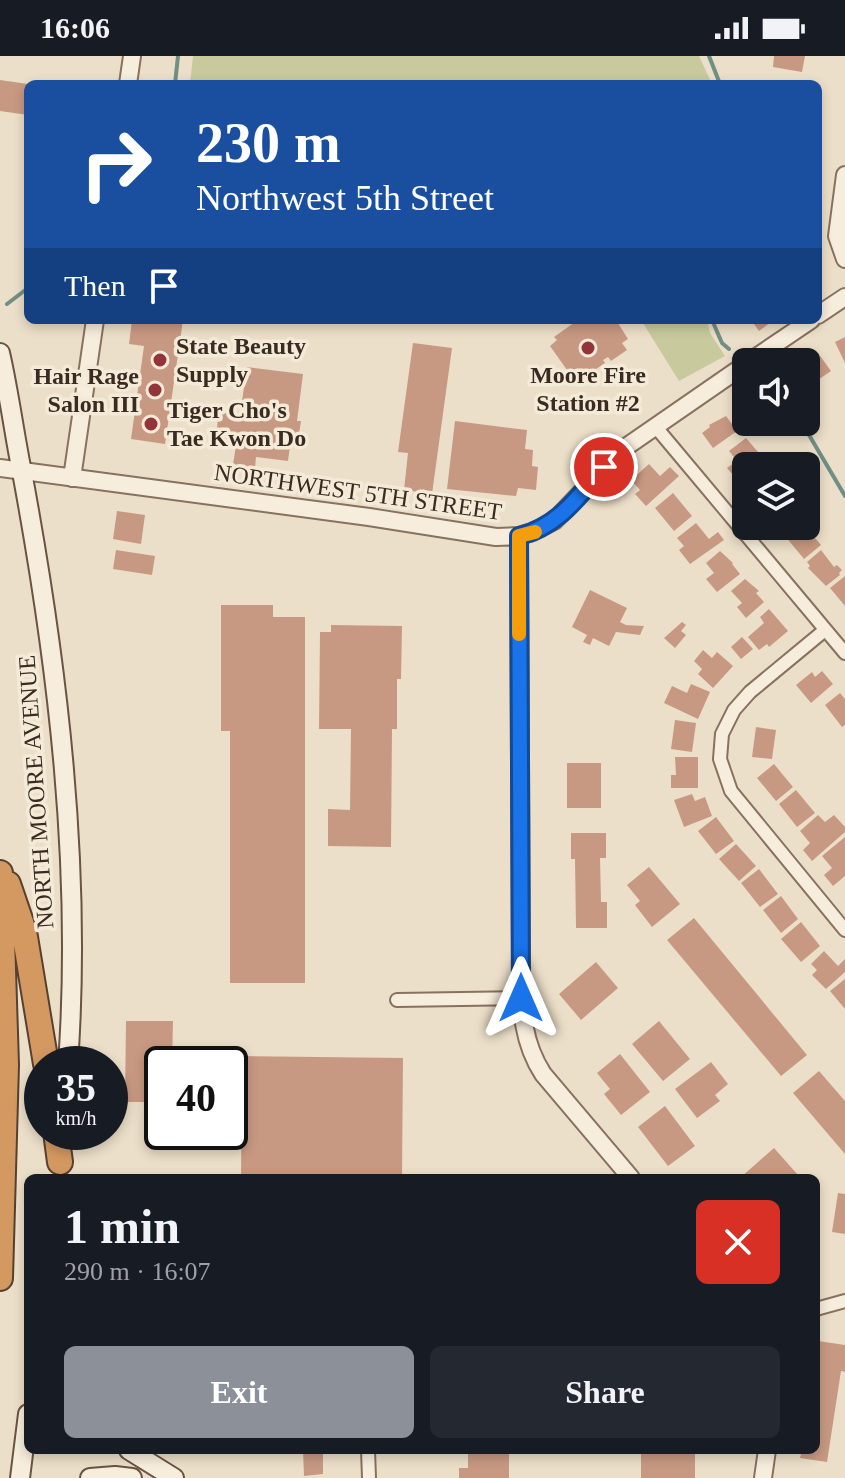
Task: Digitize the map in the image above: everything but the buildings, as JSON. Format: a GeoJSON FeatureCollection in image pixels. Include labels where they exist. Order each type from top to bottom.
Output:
{"type":"FeatureCollection","features":[{"type":"Feature","properties":{"kind":"highway"},"geometry":{"type":"LineString","coordinates":[[0,863],[24,931],[43,1046]]}},
{"type":"Feature","properties":{"kind":"highway"},"geometry":{"type":"LineString","coordinates":[[0,873],[6,1065],[0,1278]]}},
{"type":"Feature","properties":{"kind":"highway"},"geometry":{"type":"LineString","coordinates":[[57,1150],[59,1170]]}},
{"type":"Feature","properties":{"kind":"main road","name":"NORTH MOORE AVENUE"},"geometry":{"type":"LineString","coordinates":[[0,353],[46,606],[64,765],[69,852],[69,1046]]}},
{"type":"Feature","properties":{"kind":"main road"},"geometry":{"type":"LineString","coordinates":[[59,1170],[61,1150]]}},
{"type":"Feature","properties":{"kind":"main road"},"geometry":{"type":"LineString","coordinates":[[20,1478],[24,1446]]}},
{"type":"Feature","properties":{"kind":"main road"},"geometry":{"type":"LineString","coordinates":[[135,1454],[174,1478]]}},
{"type":"Feature","properties":{"kind":"main road"},"geometry":{"type":"LineString","coordinates":[[90,1478],[132,1478]]}},
{"type":"Feature","properties":{"kind":"street"},"geometry":{"type":"LineString","coordinates":[[129,80],[132,56]]}},
{"type":"Feature","properties":{"kind":"street"},"geometry":{"type":"LineString","coordinates":[[845,175],[837,236],[845,259]]}},
{"type":"Feature","properties":{"kind":"street"},"geometry":{"type":"LineString","coordinates":[[822,312],[845,297]]}},
{"type":"Feature","properties":{"kind":"street"},"geometry":{"type":"LineString","coordinates":[[72,478],[94,324]]}},
{"type":"Feature","properties":{"kind":"street","name":"NORTHWEST 5TH STREET"},"geometry":{"type":"LineString","coordinates":[[769,348],[805,324]]}},
{"type":"Feature","properties":{"kind":"street","name":"NORTHWEST 5TH STREET"},"geometry":{"type":"LineString","coordinates":[[0,468],[496,537],[519,536],[554,521],[604,467],[655,426],[732,373]]}},
{"type":"Feature","properties":{"kind":"street"},"geometry":{"type":"LineString","coordinates":[[655,426],[845,653]]}},
{"type":"Feature","properties":{"kind":"street"},"geometry":{"type":"LineString","coordinates":[[519,536],[521,998],[527,1044],[549,1082],[628,1174]]}},
{"type":"Feature","properties":{"kind":"street"},"geometry":{"type":"LineString","coordinates":[[825,630],[750,692],[734,710],[722,734],[720,759],[731,791],[845,930]]}},
{"type":"Feature","properties":{"kind":"street"},"geometry":{"type":"LineString","coordinates":[[397,1000],[521,998]]}},
{"type":"Feature","properties":{"kind":"street"},"geometry":{"type":"LineString","coordinates":[[820,1308],[845,1301]]}},
{"type":"Feature","properties":{"kind":"street"},"geometry":{"type":"LineString","coordinates":[[368,1454],[369,1478]]}},
{"type":"Feature","properties":{"kind":"street"},"geometry":{"type":"LineString","coordinates":[[763,1478],[766,1454]]}},
{"type":"Feature","properties":{"kind":"green space"},"geometry":{"type":"Polygon","coordinates":[[[193,56],[699,56],[710,80],[190,80],[193,56]]]}},
{"type":"Feature","properties":{"kind":"green space"},"geometry":{"type":"Polygon","coordinates":[[[643,324],[708,324],[710,333],[725,356],[679,381],[643,324]]]}},
{"type":"Feature","properties":{"kind":"waterway"},"geometry":{"type":"LineString","coordinates":[[175,80],[178,56]]}},
{"type":"Feature","properties":{"kind":"waterway"},"geometry":{"type":"LineString","coordinates":[[709,56],[718,80]]}},
{"type":"Feature","properties":{"kind":"waterway"},"geometry":{"type":"LineString","coordinates":[[7,304],[24,291]]}},
{"type":"Feature","properties":{"kind":"waterway"},"geometry":{"type":"LineString","coordinates":[[714,324],[722,343],[729,349]]}},
{"type":"Feature","properties":{"kind":"waterway"},"geometry":{"type":"LineString","coordinates":[[810,436],[845,496]]}},
{"type":"Feature","properties":{"kind":"slow traffic"},"geometry":{"type":"LineString","coordinates":[[519,634],[519,536],[535,532]]}},
{"type":"Feature","properties":{"kind":"place","name":"Moore Fire Station #2"},"geometry":{"type":"Point","coordinates":[588,348]}},
{"type":"Feature","properties":{"kind":"place","name":"State Beauty Supply"},"geometry":{"type":"Point","coordinates":[160,360]}},
{"type":"Feature","properties":{"kind":"place","name":"Hair Rage Salon III"},"geometry":{"type":"Point","coordinates":[155,390]}},
{"type":"Feature","properties":{"kind":"place","name":"Tiger Cho's Tae Kwon Do"},"geometry":{"type":"Point","coordinates":[151,424]}},
{"type":"Feature","properties":{"kind":"route"},"geometry":{"type":"LineString","coordinates":[[521,998],[519,536],[554,521],[604,467]]}}]}
